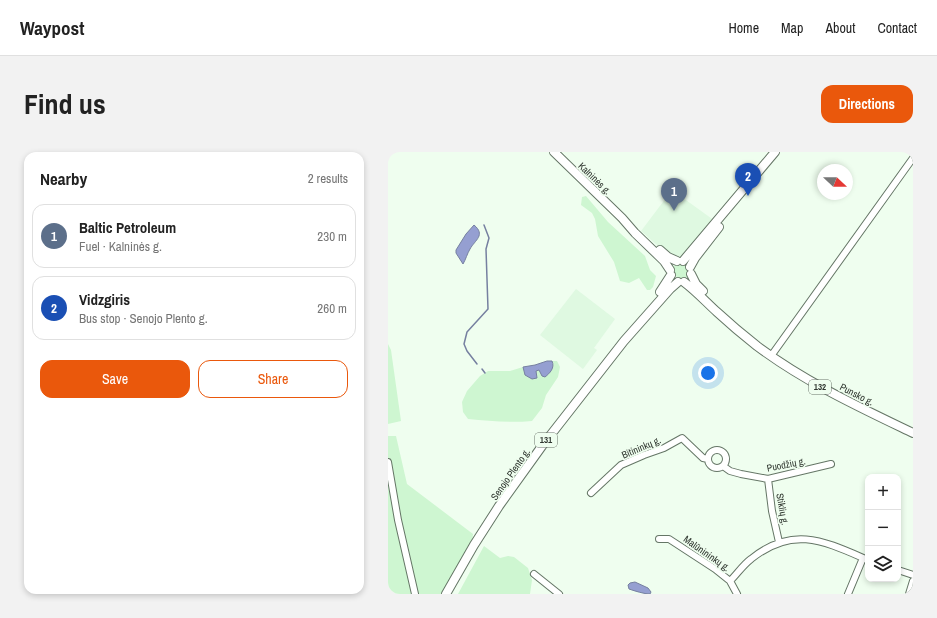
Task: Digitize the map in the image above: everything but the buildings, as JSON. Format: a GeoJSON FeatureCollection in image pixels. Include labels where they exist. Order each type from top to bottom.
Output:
{"type":"FeatureCollection","features":[{"type":"Feature","properties":{"kind":"main road","name":"Kalninės g."},"geometry":{"type":"LineString","coordinates":[[554,152],[664,261],[670,272]]}},
{"type":"Feature","properties":{"kind":"main road"},"geometry":{"type":"LineString","coordinates":[[754,178],[745,193],[695,258],[690,277],[681,282],[672,278],[670,272],[671,266],[680,261],[776,152]]}},
{"type":"Feature","properties":{"kind":"main road","name":"Kalninės g."},"geometry":{"type":"LineString","coordinates":[[622,218],[668,257],[680,261]]}},
{"type":"Feature","properties":{"kind":"main road"},"geometry":{"type":"LineString","coordinates":[[680,261],[691,270]]}},
{"type":"Feature","properties":{"kind":"main road","name":"Punsko g."},"geometry":{"type":"LineString","coordinates":[[691,270],[696,284],[735,327]]}},
{"type":"Feature","properties":{"kind":"main road","name":"Senojo Plento g."},"geometry":{"type":"LineString","coordinates":[[446,594],[474,545],[500,506],[542,446],[665,286],[670,272]]}},
{"type":"Feature","properties":{"kind":"main road","name":"Punsko g."},"geometry":{"type":"LineString","coordinates":[[681,282],[692,288],[718,313],[771,356],[818,386],[913,433]]}},
{"type":"Feature","properties":{"kind":"main road","name":"Senojo Plento g."},"geometry":{"type":"LineString","coordinates":[[624,341],[670,289],[681,282]]}},
{"type":"Feature","properties":{"kind":"street"},"geometry":{"type":"LineString","coordinates":[[771,356],[913,158]]}},
{"type":"Feature","properties":{"kind":"street","name":"Bitininkų g."},"geometry":{"type":"LineString","coordinates":[[591,493],[621,465],[664,448],[682,438],[703,458],[708,459]]}},
{"type":"Feature","properties":{"kind":"street"},"geometry":{"type":"LineString","coordinates":[[719,450],[724,453],[726,458],[723,466],[715,468],[710,465],[708,459],[711,452],[719,450]]}},
{"type":"Feature","properties":{"kind":"street"},"geometry":{"type":"LineString","coordinates":[[388,462],[398,520],[415,594]]}},
{"type":"Feature","properties":{"kind":"street","name":"Puodžių g."},"geometry":{"type":"LineString","coordinates":[[723,466],[730,471],[768,479],[831,464]]}},
{"type":"Feature","properties":{"kind":"street","name":"Stiklių g."},"geometry":{"type":"LineString","coordinates":[[768,479],[772,511],[779,542]]}},
{"type":"Feature","properties":{"kind":"street"},"geometry":{"type":"LineString","coordinates":[[730,581],[750,559],[779,542],[803,538],[837,546],[865,559]]}},
{"type":"Feature","properties":{"kind":"street","name":"Malūnininkų g."},"geometry":{"type":"LineString","coordinates":[[658,539],[669,539],[715,569],[730,581],[737,594]]}},
{"type":"Feature","properties":{"kind":"street"},"geometry":{"type":"LineString","coordinates":[[848,594],[865,561]]}},
{"type":"Feature","properties":{"kind":"street"},"geometry":{"type":"LineString","coordinates":[[901,571],[913,575]]}},
{"type":"Feature","properties":{"kind":"street"},"geometry":{"type":"LineString","coordinates":[[534,574],[559,594]]}},
{"type":"Feature","properties":{"kind":"street"},"geometry":{"type":"LineString","coordinates":[[909,594],[913,581]]}},
{"type":"Feature","properties":{"kind":"shaded area"},"geometry":{"type":"Polygon","coordinates":[[[672,190],[715,221],[683,256],[676,257],[667,254],[641,231],[672,190]]]}},
{"type":"Feature","properties":{"kind":"shaded area"},"geometry":{"type":"Polygon","coordinates":[[[586,196],[608,222],[645,256],[650,270],[656,276],[653,287],[650,290],[647,290],[639,278],[629,283],[620,281],[614,262],[598,236],[595,219],[592,213],[581,205],[582,197],[586,196]]]}},
{"type":"Feature","properties":{"kind":"shaded area"},"geometry":{"type":"Polygon","coordinates":[[[680,263],[689,271],[685,279],[680,279],[677,277],[672,269],[675,265],[680,263]]]}},
{"type":"Feature","properties":{"kind":"shaded area"},"geometry":{"type":"Polygon","coordinates":[[[576,289],[615,319],[594,348],[597,350],[583,369],[540,335],[576,289]]]}},
{"type":"Feature","properties":{"kind":"shaded area"},"geometry":{"type":"Polygon","coordinates":[[[388,344],[391,350],[401,421],[388,424],[388,344]]]}},
{"type":"Feature","properties":{"kind":"shaded area"},"geometry":{"type":"Polygon","coordinates":[[[552,361],[557,361],[560,367],[558,377],[546,395],[542,408],[532,421],[508,422],[468,419],[463,412],[462,402],[467,391],[480,376],[488,371],[510,371],[523,367],[525,375],[536,374],[536,371],[539,370],[545,377],[552,368],[552,361]]]}},
{"type":"Feature","properties":{"kind":"shaded area"},"geometry":{"type":"Polygon","coordinates":[[[388,436],[396,436],[407,484],[473,534],[472,543],[441,594],[388,594],[388,436]]]}},
{"type":"Feature","properties":{"kind":"shaded area"},"geometry":{"type":"Polygon","coordinates":[[[484,546],[500,558],[508,556],[514,557],[528,568],[532,580],[530,594],[458,594],[484,546]]]}},
{"type":"Feature","properties":{"kind":"water"},"geometry":{"type":"Polygon","coordinates":[[[474,225],[479,232],[479,235],[463,264],[456,253],[456,250],[466,234],[474,225]]]}},
{"type":"Feature","properties":{"kind":"water"},"geometry":{"type":"Polygon","coordinates":[[[552,361],[553,366],[545,377],[542,376],[539,370],[536,371],[537,378],[532,379],[525,375],[523,367],[552,361]]]}},
{"type":"Feature","properties":{"kind":"water"},"geometry":{"type":"Polygon","coordinates":[[[635,582],[648,588],[651,592],[650,594],[629,589],[628,585],[635,582]]]}},
{"type":"Feature","properties":{"kind":"waterway"},"geometry":{"type":"LineString","coordinates":[[477,364],[467,351],[464,344],[467,332],[488,309],[486,249],[489,238],[484,225]]}},
{"type":"Feature","properties":{"kind":"waterway"},"geometry":{"type":"LineString","coordinates":[[482,369],[485,373]]}},
{"type":"Feature","properties":{"kind":"place","name":"Vidzgiris"},"geometry":{"type":"Point","coordinates":[748,196]}},
{"type":"Feature","properties":{"kind":"place","name":"Baltic Petroleum"},"geometry":{"type":"Point","coordinates":[674,211]}}]}
